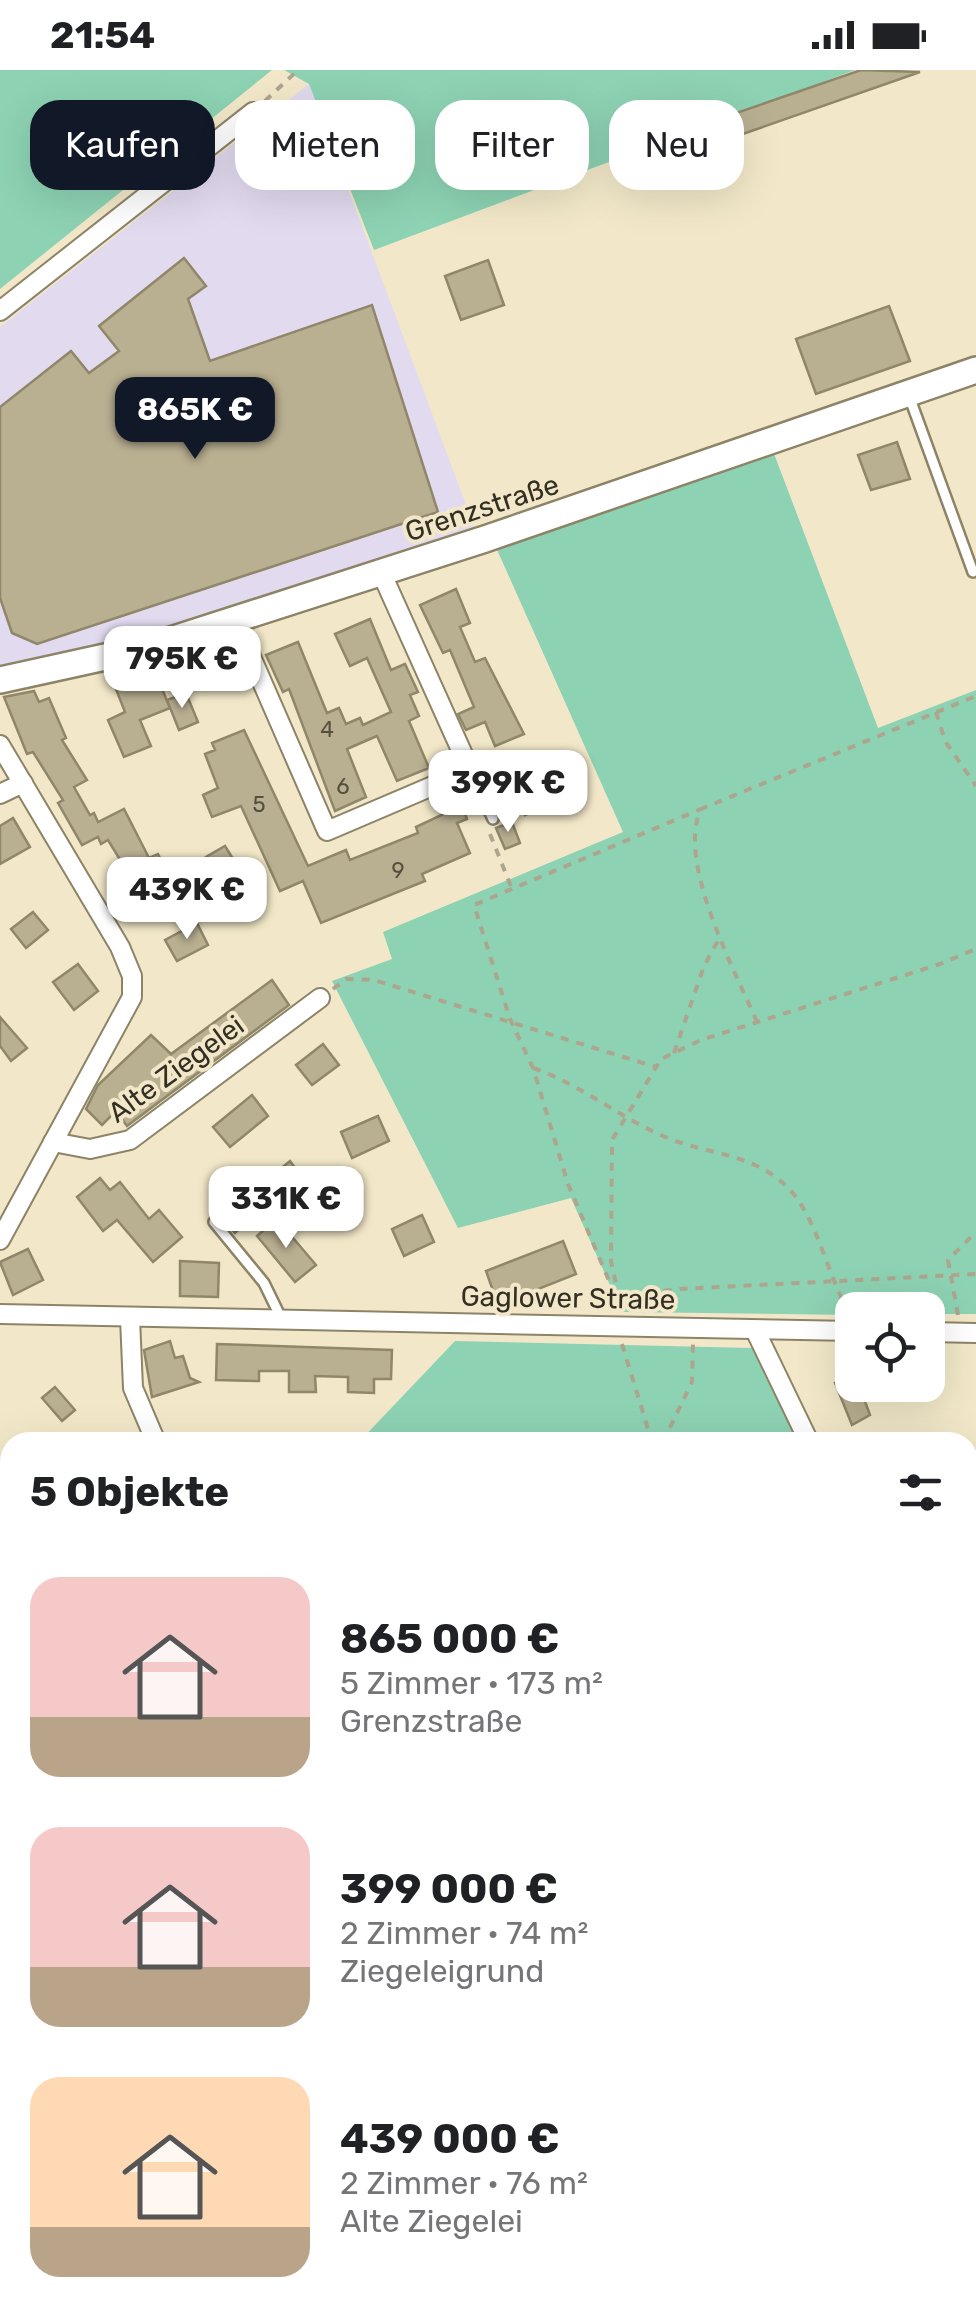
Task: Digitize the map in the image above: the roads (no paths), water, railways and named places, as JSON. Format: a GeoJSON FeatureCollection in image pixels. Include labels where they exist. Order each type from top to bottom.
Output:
{"type":"FeatureCollection","features":[{"type":"Feature","properties":{"kind":"street"},"geometry":{"type":"LineString","coordinates":[[0,311],[235,126]]}},
{"type":"Feature","properties":{"kind":"street","name":"Grenzstraße"},"geometry":{"type":"LineString","coordinates":[[0,680],[131,652],[235,620],[976,370]]}},
{"type":"Feature","properties":{"kind":"street"},"geometry":{"type":"LineString","coordinates":[[235,620],[327,830],[470,770],[381,572]]}},
{"type":"Feature","properties":{"kind":"street","name":"Alte Ziegelei"},"geometry":{"type":"LineString","coordinates":[[0,745],[120,948],[132,976],[132,997],[0,1240]]}},
{"type":"Feature","properties":{"kind":"street"},"geometry":{"type":"LineString","coordinates":[[0,794],[23,783]]}},
{"type":"Feature","properties":{"kind":"street","name":"Alte Ziegelei"},"geometry":{"type":"LineString","coordinates":[[53,1142],[90,1149],[130,1140],[320,998]]}},
{"type":"Feature","properties":{"kind":"street","name":"Gaglower Straße"},"geometry":{"type":"LineString","coordinates":[[0,1314],[835,1332]]}},
{"type":"Feature","properties":{"kind":"street"},"geometry":{"type":"LineString","coordinates":[[130,1318],[133,1388],[152,1432]]}},
{"type":"Feature","properties":{"kind":"street"},"geometry":{"type":"LineString","coordinates":[[755,1330],[804,1432]]}},
{"type":"Feature","properties":{"kind":"street"},"geometry":{"type":"LineString","coordinates":[[945,1332],[976,1333]]}},
{"type":"Feature","properties":{"kind":"lane"},"geometry":{"type":"LineString","coordinates":[[908,394],[973,572]]}},
{"type":"Feature","properties":{"kind":"lane"},"geometry":{"type":"LineString","coordinates":[[470,770],[492,820]]}},
{"type":"Feature","properties":{"kind":"lane"},"geometry":{"type":"LineString","coordinates":[[214,1222],[278,1303],[282,1320]]}}]}
